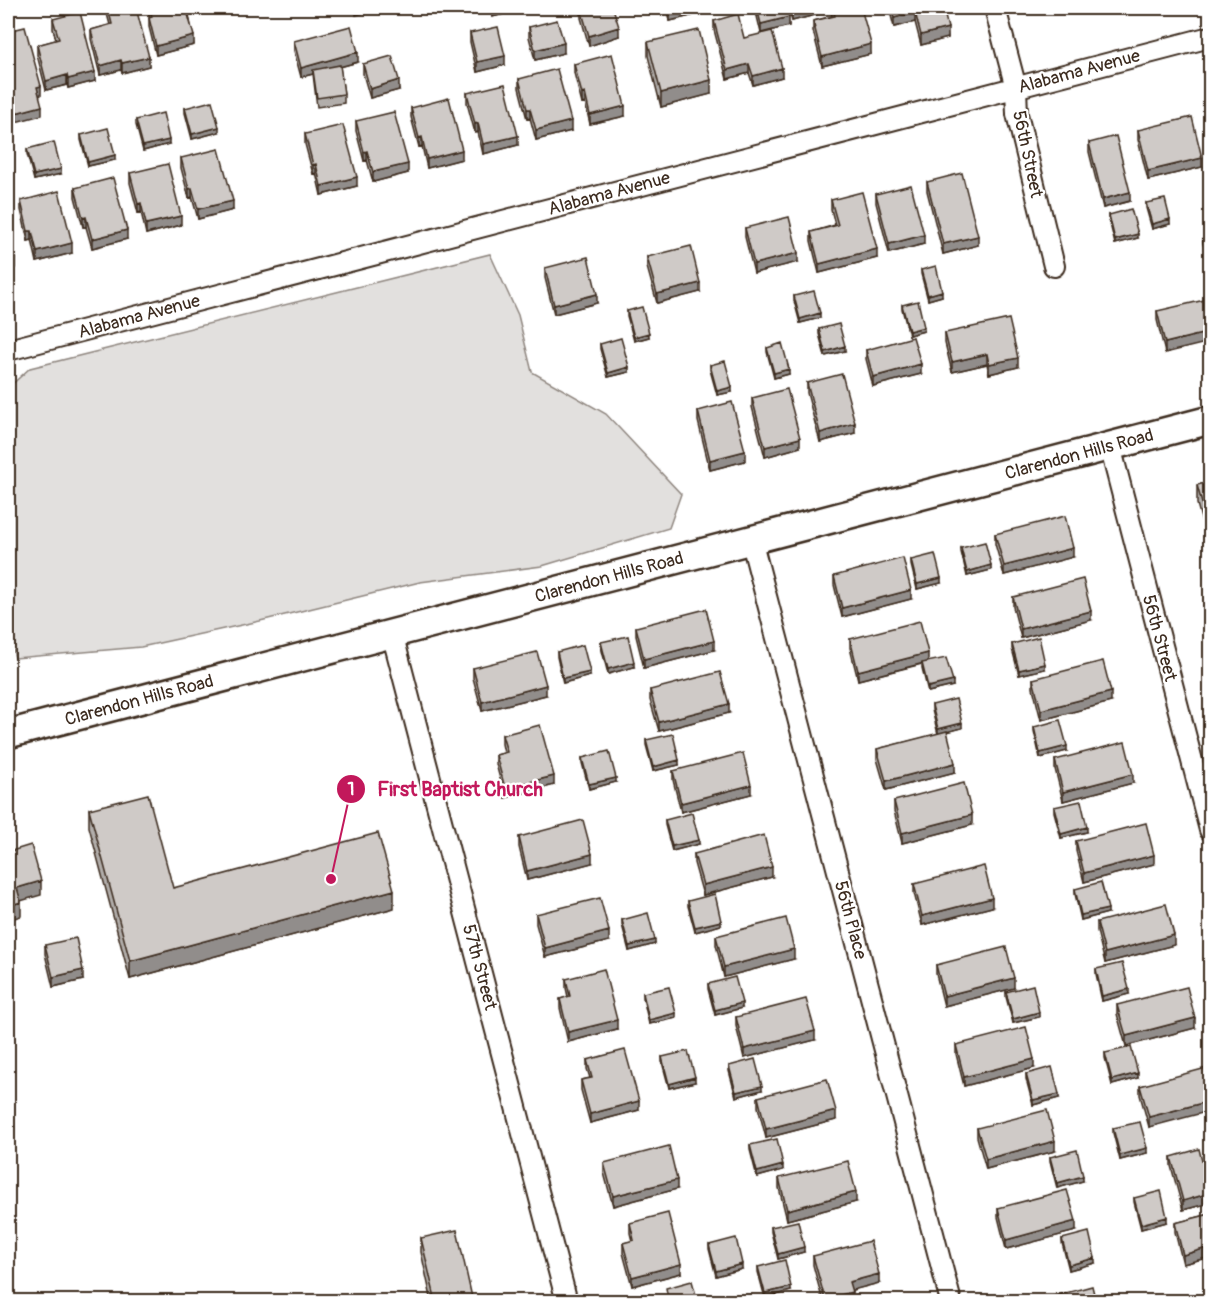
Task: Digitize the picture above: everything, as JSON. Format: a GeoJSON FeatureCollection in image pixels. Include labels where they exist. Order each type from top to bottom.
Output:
{"type":"FeatureCollection","features":[{"type":"Feature","properties":{"kind":"street","name":"56th Street"},"geometry":{"type":"LineString","coordinates":[[995,8],[1016,88],[1017,114],[1054,266]]}},
{"type":"Feature","properties":{"kind":"street","name":"Alabama Avenue"},"geometry":{"type":"LineString","coordinates":[[8,350],[1210,37]]}},
{"type":"Feature","properties":{"kind":"street","name":"Clarendon Hills Road"},"geometry":{"type":"LineString","coordinates":[[8,734],[1210,420]]}},
{"type":"Feature","properties":{"kind":"street","name":"56th Street"},"geometry":{"type":"LineString","coordinates":[[1110,446],[1210,830]]}},
{"type":"Feature","properties":{"kind":"street","name":"56th Place"},"geometry":{"type":"LineString","coordinates":[[751,539],[951,1302]]}},
{"type":"Feature","properties":{"kind":"street","name":"57th Street"},"geometry":{"type":"LineString","coordinates":[[392,633],[567,1302]]}},
{"type":"Feature","properties":{"kind":"shaded area"},"geometry":{"type":"Polygon","coordinates":[[[490,254],[518,315],[532,372],[606,414],[681,494],[669,528],[542,566],[420,582],[141,647],[15,658],[8,630],[8,388],[30,368],[490,254]]]}},
{"type":"Feature","properties":{"kind":"building"},"geometry":{"type":"Polygon","coordinates":[[[108,8],[136,8],[149,57],[122,63],[121,60],[100,66],[91,30],[112,24],[108,8]]]}},
{"type":"Feature","properties":{"kind":"building"},"geometry":{"type":"Polygon","coordinates":[[[150,8],[188,8],[194,36],[156,46],[149,18],[152,17],[150,8]]]}},
{"type":"Feature","properties":{"kind":"building"},"geometry":{"type":"Polygon","coordinates":[[[613,8],[619,27],[589,36],[581,9],[613,8]]]}},
{"type":"Feature","properties":{"kind":"building"},"geometry":{"type":"Polygon","coordinates":[[[669,8],[686,8],[670,11],[669,8]]]}},
{"type":"Feature","properties":{"kind":"building"},"geometry":{"type":"Polygon","coordinates":[[[757,8],[787,8],[789,17],[761,24],[757,8]]]}},
{"type":"Feature","properties":{"kind":"building"},"geometry":{"type":"Polygon","coordinates":[[[791,8],[807,8],[792,11],[791,8]]]}},
{"type":"Feature","properties":{"kind":"building"},"geometry":{"type":"Polygon","coordinates":[[[833,8],[861,8],[871,44],[822,57],[813,21],[835,16],[833,8]]]}},
{"type":"Feature","properties":{"kind":"building"},"geometry":{"type":"Polygon","coordinates":[[[891,8],[943,8],[948,28],[921,35],[915,12],[894,18],[891,8]]]}},
{"type":"Feature","properties":{"kind":"building"},"geometry":{"type":"Polygon","coordinates":[[[80,12],[95,72],[68,79],[67,75],[46,81],[37,45],[59,39],[53,19],[80,12]]]}},
{"type":"Feature","properties":{"kind":"building"},"geometry":{"type":"Polygon","coordinates":[[[738,14],[744,38],[772,31],[782,68],[753,76],[749,64],[727,70],[714,21],[738,14]]]}},
{"type":"Feature","properties":{"kind":"building"},"geometry":{"type":"Polygon","coordinates":[[[557,20],[564,43],[535,50],[529,27],[557,20]]]}},
{"type":"Feature","properties":{"kind":"building"},"geometry":{"type":"Polygon","coordinates":[[[351,26],[358,52],[301,68],[294,41],[351,26]]]}},
{"type":"Feature","properties":{"kind":"building"},"geometry":{"type":"Polygon","coordinates":[[[25,27],[41,86],[37,87],[42,106],[8,115],[8,31],[25,27]]]}},
{"type":"Feature","properties":{"kind":"building"},"geometry":{"type":"Polygon","coordinates":[[[498,27],[505,56],[477,62],[470,33],[498,27]]]}},
{"type":"Feature","properties":{"kind":"building"},"geometry":{"type":"Polygon","coordinates":[[[699,30],[711,80],[661,93],[648,42],[699,30]]]}},
{"type":"Feature","properties":{"kind":"building"},"geometry":{"type":"Polygon","coordinates":[[[612,54],[625,106],[590,115],[585,93],[582,94],[574,64],[612,54]]]}},
{"type":"Feature","properties":{"kind":"building"},"geometry":{"type":"Polygon","coordinates":[[[392,56],[399,80],[370,89],[363,64],[392,56]]]}},
{"type":"Feature","properties":{"kind":"building"},"geometry":{"type":"Polygon","coordinates":[[[340,65],[344,94],[317,98],[313,70],[340,65]]]}},
{"type":"Feature","properties":{"kind":"building"},"geometry":{"type":"Polygon","coordinates":[[[557,69],[571,121],[536,130],[530,109],[527,109],[519,79],[557,69]]]}},
{"type":"Feature","properties":{"kind":"building"},"geometry":{"type":"Polygon","coordinates":[[[505,84],[518,136],[483,144],[467,93],[505,84]]]}},
{"type":"Feature","properties":{"kind":"building"},"geometry":{"type":"Polygon","coordinates":[[[449,98],[462,150],[427,159],[422,137],[419,138],[411,108],[449,98]]]}},
{"type":"Feature","properties":{"kind":"building"},"geometry":{"type":"Polygon","coordinates":[[[212,101],[219,127],[192,134],[185,108],[212,101]]]}},
{"type":"Feature","properties":{"kind":"building"},"geometry":{"type":"Polygon","coordinates":[[[394,112],[408,164],[373,172],[367,151],[364,152],[356,121],[394,112]]]}},
{"type":"Feature","properties":{"kind":"building"},"geometry":{"type":"Polygon","coordinates":[[[163,113],[169,140],[143,146],[136,120],[163,113]]]}},
{"type":"Feature","properties":{"kind":"building"},"geometry":{"type":"Polygon","coordinates":[[[1192,117],[1202,158],[1148,171],[1138,130],[1192,117]]]}},
{"type":"Feature","properties":{"kind":"building"},"geometry":{"type":"Polygon","coordinates":[[[343,125],[357,177],[321,186],[305,134],[343,125]]]}},
{"type":"Feature","properties":{"kind":"building"},"geometry":{"type":"Polygon","coordinates":[[[108,128],[115,155],[88,162],[81,135],[108,128]]]}},
{"type":"Feature","properties":{"kind":"building"},"geometry":{"type":"Polygon","coordinates":[[[1116,136],[1130,192],[1103,199],[1089,143],[1116,136]]]}},
{"type":"Feature","properties":{"kind":"building"},"geometry":{"type":"Polygon","coordinates":[[[54,142],[61,169],[34,175],[27,149],[54,142]]]}},
{"type":"Feature","properties":{"kind":"building"},"geometry":{"type":"Polygon","coordinates":[[[219,149],[233,201],[198,209],[192,188],[189,189],[181,158],[219,149]]]}},
{"type":"Feature","properties":{"kind":"building"},"geometry":{"type":"Polygon","coordinates":[[[168,164],[181,216],[146,224],[130,173],[168,164]]]}},
{"type":"Feature","properties":{"kind":"building"},"geometry":{"type":"Polygon","coordinates":[[[962,173],[978,236],[943,244],[927,182],[962,173]]]}},
{"type":"Feature","properties":{"kind":"building"},"geometry":{"type":"Polygon","coordinates":[[[113,178],[127,230],[92,239],[86,217],[83,218],[75,188],[113,178]]]}},
{"type":"Feature","properties":{"kind":"building"},"geometry":{"type":"Polygon","coordinates":[[[911,185],[924,235],[889,244],[876,194],[911,185]]]}},
{"type":"Feature","properties":{"kind":"building"},"geometry":{"type":"Polygon","coordinates":[[[59,191],[72,243],[37,252],[32,231],[28,231],[21,201],[59,191]]]}},
{"type":"Feature","properties":{"kind":"building"},"geometry":{"type":"Polygon","coordinates":[[[862,192],[877,249],[819,264],[811,232],[838,225],[831,200],[862,192]]]}},
{"type":"Feature","properties":{"kind":"building"},"geometry":{"type":"Polygon","coordinates":[[[1165,199],[1170,219],[1152,224],[1146,203],[1165,199]]]}},
{"type":"Feature","properties":{"kind":"building"},"geometry":{"type":"Polygon","coordinates":[[[1131,209],[1138,234],[1115,240],[1109,215],[1131,209]]]}},
{"type":"Feature","properties":{"kind":"building"},"geometry":{"type":"Polygon","coordinates":[[[789,217],[798,253],[754,264],[745,228],[789,217]]]}},
{"type":"Feature","properties":{"kind":"building"},"geometry":{"type":"Polygon","coordinates":[[[8,229],[15,259],[8,261],[8,229]]]}},
{"type":"Feature","properties":{"kind":"building"},"geometry":{"type":"Polygon","coordinates":[[[1210,237],[1210,259],[1208,259],[1203,239],[1210,237]]]}},
{"type":"Feature","properties":{"kind":"building"},"geometry":{"type":"Polygon","coordinates":[[[691,246],[700,283],[657,294],[647,257],[691,246]]]}},
{"type":"Feature","properties":{"kind":"building"},"geometry":{"type":"Polygon","coordinates":[[[588,257],[597,294],[554,305],[545,268],[588,257]]]}},
{"type":"Feature","properties":{"kind":"building"},"geometry":{"type":"Polygon","coordinates":[[[936,266],[942,291],[928,295],[921,270],[936,266]]]}},
{"type":"Feature","properties":{"kind":"building"},"geometry":{"type":"Polygon","coordinates":[[[814,291],[820,313],[800,319],[794,296],[814,291]]]}},
{"type":"Feature","properties":{"kind":"building"},"geometry":{"type":"Polygon","coordinates":[[[1209,299],[1210,332],[1165,343],[1157,311],[1209,299]]]}},
{"type":"Feature","properties":{"kind":"building"},"geometry":{"type":"Polygon","coordinates":[[[918,301],[924,327],[909,331],[902,305],[918,301]]]}},
{"type":"Feature","properties":{"kind":"building"},"geometry":{"type":"Polygon","coordinates":[[[642,307],[649,333],[634,337],[627,311],[642,307]]]}},
{"type":"Feature","properties":{"kind":"building"},"geometry":{"type":"Polygon","coordinates":[[[1009,319],[1018,358],[989,364],[987,354],[952,362],[945,333],[1009,319]]]}},
{"type":"Feature","properties":{"kind":"building"},"geometry":{"type":"Polygon","coordinates":[[[839,324],[845,346],[825,352],[819,329],[839,324]]]}},
{"type":"Feature","properties":{"kind":"building"},"geometry":{"type":"Polygon","coordinates":[[[913,337],[921,364],[873,377],[866,350],[913,337]]]}},
{"type":"Feature","properties":{"kind":"building"},"geometry":{"type":"Polygon","coordinates":[[[621,338],[629,367],[608,373],[600,344],[621,338]]]}},
{"type":"Feature","properties":{"kind":"building"},"geometry":{"type":"Polygon","coordinates":[[[782,343],[789,369],[774,373],[767,348],[782,343]]]}},
{"type":"Feature","properties":{"kind":"building"},"geometry":{"type":"Polygon","coordinates":[[[725,361],[732,387],[717,391],[710,365],[725,361]]]}},
{"type":"Feature","properties":{"kind":"building"},"geometry":{"type":"Polygon","coordinates":[[[842,374],[855,423],[820,433],[807,383],[842,374]]]}},
{"type":"Feature","properties":{"kind":"building"},"geometry":{"type":"Polygon","coordinates":[[[787,389],[800,438],[765,447],[752,398],[787,389]]]}},
{"type":"Feature","properties":{"kind":"building"},"geometry":{"type":"Polygon","coordinates":[[[732,402],[745,451],[710,460],[698,411],[732,402]]]}},
{"type":"Feature","properties":{"kind":"building"},"geometry":{"type":"Polygon","coordinates":[[[1210,482],[1210,533],[1197,485],[1210,482]]]}},
{"type":"Feature","properties":{"kind":"building"},"geometry":{"type":"Polygon","coordinates":[[[1065,516],[1073,548],[1004,566],[995,534],[1065,516]]]}},
{"type":"Feature","properties":{"kind":"building"},"geometry":{"type":"Polygon","coordinates":[[[985,542],[991,565],[967,572],[961,548],[985,542]]]}},
{"type":"Feature","properties":{"kind":"building"},"geometry":{"type":"Polygon","coordinates":[[[935,554],[941,578],[917,584],[911,560],[935,554]]]}},
{"type":"Feature","properties":{"kind":"building"},"geometry":{"type":"Polygon","coordinates":[[[903,558],[911,590],[842,608],[834,576],[903,558]]]}},
{"type":"Feature","properties":{"kind":"building"},"geometry":{"type":"Polygon","coordinates":[[[1083,579],[1091,611],[1021,629],[1013,597],[1083,579]]]}},
{"type":"Feature","properties":{"kind":"building"},"geometry":{"type":"Polygon","coordinates":[[[706,609],[714,641],[644,659],[636,627],[706,609]]]}},
{"type":"Feature","properties":{"kind":"building"},"geometry":{"type":"Polygon","coordinates":[[[920,621],[928,653],[858,671],[850,639],[920,621]]]}},
{"type":"Feature","properties":{"kind":"building"},"geometry":{"type":"Polygon","coordinates":[[[628,636],[634,662],[608,669],[601,642],[628,636]]]}},
{"type":"Feature","properties":{"kind":"building"},"geometry":{"type":"Polygon","coordinates":[[[1039,637],[1045,664],[1019,670],[1012,644],[1039,637]]]}},
{"type":"Feature","properties":{"kind":"building"},"geometry":{"type":"Polygon","coordinates":[[[583,645],[590,672],[563,678],[557,652],[583,645]]]}},
{"type":"Feature","properties":{"kind":"building"},"geometry":{"type":"Polygon","coordinates":[[[537,652],[546,685],[482,702],[473,668],[537,652]]]}},
{"type":"Feature","properties":{"kind":"building"},"geometry":{"type":"Polygon","coordinates":[[[946,658],[953,681],[928,687],[922,663],[946,658]]]}},
{"type":"Feature","properties":{"kind":"building"},"geometry":{"type":"Polygon","coordinates":[[[1103,661],[1111,692],[1041,710],[1033,679],[1103,661]]]}},
{"type":"Feature","properties":{"kind":"building"},"geometry":{"type":"Polygon","coordinates":[[[720,672],[729,704],[659,722],[650,690],[720,672]]]}},
{"type":"Feature","properties":{"kind":"building"},"geometry":{"type":"Polygon","coordinates":[[[956,699],[962,723],[938,729],[932,705],[956,699]]]}},
{"type":"Feature","properties":{"kind":"building"},"geometry":{"type":"Polygon","coordinates":[[[1060,720],[1067,746],[1040,753],[1034,727],[1060,720]]]}},
{"type":"Feature","properties":{"kind":"building"},"geometry":{"type":"Polygon","coordinates":[[[540,725],[554,776],[505,788],[496,755],[507,752],[502,735],[540,725]]]}},
{"type":"Feature","properties":{"kind":"building"},"geometry":{"type":"Polygon","coordinates":[[[947,731],[955,763],[886,781],[877,749],[947,731]]]}},
{"type":"Feature","properties":{"kind":"building"},"geometry":{"type":"Polygon","coordinates":[[[673,734],[679,760],[653,767],[646,740],[673,734]]]}},
{"type":"Feature","properties":{"kind":"building"},"geometry":{"type":"Polygon","coordinates":[[[1125,742],[1133,774],[1063,792],[1055,760],[1125,742]]]}},
{"type":"Feature","properties":{"kind":"building"},"geometry":{"type":"Polygon","coordinates":[[[609,751],[616,778],[589,784],[582,758],[609,751]]]}},
{"type":"Feature","properties":{"kind":"building"},"geometry":{"type":"Polygon","coordinates":[[[743,753],[751,785],[681,803],[673,771],[743,753]]]}},
{"type":"Feature","properties":{"kind":"building"},"geometry":{"type":"Polygon","coordinates":[[[964,783],[972,815],[902,833],[894,801],[964,783]]]}},
{"type":"Feature","properties":{"kind":"building"},"geometry":{"type":"Polygon","coordinates":[[[148,794],[173,888],[378,833],[394,890],[130,961],[89,809],[148,794]]]}},
{"type":"Feature","properties":{"kind":"building"},"geometry":{"type":"Polygon","coordinates":[[[1081,801],[1087,827],[1061,834],[1054,807],[1081,801]]]}},
{"type":"Feature","properties":{"kind":"building"},"geometry":{"type":"Polygon","coordinates":[[[692,813],[699,840],[672,846],[665,820],[692,813]]]}},
{"type":"Feature","properties":{"kind":"building"},"geometry":{"type":"Polygon","coordinates":[[[583,820],[592,854],[527,871],[519,837],[583,820]]]}},
{"type":"Feature","properties":{"kind":"building"},"geometry":{"type":"Polygon","coordinates":[[[1146,823],[1154,855],[1084,873],[1076,841],[1146,823]]]}},
{"type":"Feature","properties":{"kind":"building"},"geometry":{"type":"Polygon","coordinates":[[[764,835],[772,867],[703,885],[694,854],[764,835]]]}},
{"type":"Feature","properties":{"kind":"building"},"geometry":{"type":"Polygon","coordinates":[[[31,845],[41,881],[17,888],[21,902],[8,906],[8,852],[31,845]]]}},
{"type":"Feature","properties":{"kind":"building"},"geometry":{"type":"Polygon","coordinates":[[[984,866],[992,898],[922,916],[914,884],[984,866]]]}},
{"type":"Feature","properties":{"kind":"building"},"geometry":{"type":"Polygon","coordinates":[[[1101,882],[1108,909],[1081,915],[1075,889],[1101,882]]]}},
{"type":"Feature","properties":{"kind":"building"},"geometry":{"type":"Polygon","coordinates":[[[715,894],[721,921],[695,927],[688,901],[715,894]]]}},
{"type":"Feature","properties":{"kind":"building"},"geometry":{"type":"Polygon","coordinates":[[[600,898],[609,931],[545,948],[536,914],[600,898]]]}},
{"type":"Feature","properties":{"kind":"building"},"geometry":{"type":"Polygon","coordinates":[[[1166,904],[1174,935],[1105,953],[1097,922],[1166,904]]]}},
{"type":"Feature","properties":{"kind":"building"},"geometry":{"type":"Polygon","coordinates":[[[648,913],[655,940],[629,946],[622,920],[648,913]]]}},
{"type":"Feature","properties":{"kind":"building"},"geometry":{"type":"Polygon","coordinates":[[[786,918],[794,949],[724,967],[716,936],[786,918]]]}},
{"type":"Feature","properties":{"kind":"building"},"geometry":{"type":"Polygon","coordinates":[[[76,938],[83,970],[53,977],[45,945],[76,938]]]}},
{"type":"Feature","properties":{"kind":"building"},"geometry":{"type":"Polygon","coordinates":[[[1006,947],[1014,978],[944,996],[936,965],[1006,947]]]}},
{"type":"Feature","properties":{"kind":"building"},"geometry":{"type":"Polygon","coordinates":[[[1122,963],[1129,989],[1102,996],[1096,969],[1122,963]]]}},
{"type":"Feature","properties":{"kind":"building"},"geometry":{"type":"Polygon","coordinates":[[[604,969],[617,1020],[568,1032],[560,999],[570,996],[566,979],[604,969]]]}},
{"type":"Feature","properties":{"kind":"building"},"geometry":{"type":"Polygon","coordinates":[[[735,977],[742,1003],[715,1010],[708,984],[735,977]]]}},
{"type":"Feature","properties":{"kind":"building"},"geometry":{"type":"Polygon","coordinates":[[[1033,985],[1039,1012],[1013,1019],[1006,992],[1033,985]]]}},
{"type":"Feature","properties":{"kind":"building"},"geometry":{"type":"Polygon","coordinates":[[[669,987],[676,1013],[649,1020],[643,993],[669,987]]]}},
{"type":"Feature","properties":{"kind":"building"},"geometry":{"type":"Polygon","coordinates":[[[1187,987],[1195,1018],[1126,1036],[1117,1005],[1187,987]]]}},
{"type":"Feature","properties":{"kind":"building"},"geometry":{"type":"Polygon","coordinates":[[[806,999],[815,1031],[744,1049],[736,1017],[806,999]]]}},
{"type":"Feature","properties":{"kind":"building"},"geometry":{"type":"Polygon","coordinates":[[[1026,1027],[1034,1059],[964,1077],[956,1045],[1026,1027]]]}},
{"type":"Feature","properties":{"kind":"building"},"geometry":{"type":"Polygon","coordinates":[[[1131,1047],[1138,1073],[1112,1080],[1105,1053],[1131,1047]]]}},
{"type":"Feature","properties":{"kind":"building"},"geometry":{"type":"Polygon","coordinates":[[[625,1050],[639,1101],[590,1114],[581,1080],[592,1078],[587,1060],[625,1050]]]}},
{"type":"Feature","properties":{"kind":"building"},"geometry":{"type":"Polygon","coordinates":[[[688,1051],[695,1077],[669,1084],[662,1057],[688,1051]]]}},
{"type":"Feature","properties":{"kind":"building"},"geometry":{"type":"Polygon","coordinates":[[[755,1059],[762,1086],[736,1092],[729,1066],[755,1059]]]}},
{"type":"Feature","properties":{"kind":"building"},"geometry":{"type":"Polygon","coordinates":[[[1052,1067],[1059,1094],[1033,1100],[1026,1074],[1052,1067]]]}},
{"type":"Feature","properties":{"kind":"building"},"geometry":{"type":"Polygon","coordinates":[[[1210,1067],[1210,1101],[1149,1117],[1140,1086],[1210,1067]]]}},
{"type":"Feature","properties":{"kind":"building"},"geometry":{"type":"Polygon","coordinates":[[[827,1079],[836,1111],[766,1129],[758,1097],[827,1079]]]}},
{"type":"Feature","properties":{"kind":"building"},"geometry":{"type":"Polygon","coordinates":[[[1047,1110],[1055,1141],[986,1159],[977,1128],[1047,1110]]]}},
{"type":"Feature","properties":{"kind":"building"},"geometry":{"type":"Polygon","coordinates":[[[1140,1122],[1147,1148],[1120,1155],[1113,1128],[1140,1122]]]}},
{"type":"Feature","properties":{"kind":"building"},"geometry":{"type":"Polygon","coordinates":[[[777,1139],[783,1165],[757,1172],[750,1145],[777,1139]]]}},
{"type":"Feature","properties":{"kind":"building"},"geometry":{"type":"Polygon","coordinates":[[[669,1146],[677,1180],[613,1196],[604,1163],[669,1146]]]}},
{"type":"Feature","properties":{"kind":"building"},"geometry":{"type":"Polygon","coordinates":[[[1199,1149],[1202,1161],[1210,1159],[1210,1193],[1183,1201],[1171,1157],[1199,1149]]]}},
{"type":"Feature","properties":{"kind":"building"},"geometry":{"type":"Polygon","coordinates":[[[1077,1150],[1083,1176],[1057,1183],[1050,1157],[1077,1150]]]}},
{"type":"Feature","properties":{"kind":"building"},"geometry":{"type":"Polygon","coordinates":[[[848,1161],[856,1192],[787,1210],[779,1178],[848,1161]]]}},
{"type":"Feature","properties":{"kind":"building"},"geometry":{"type":"Polygon","coordinates":[[[1067,1190],[1076,1221],[1006,1240],[998,1208],[1067,1190]]]}},
{"type":"Feature","properties":{"kind":"building"},"geometry":{"type":"Polygon","coordinates":[[[1161,1191],[1167,1217],[1141,1224],[1134,1198],[1161,1191]]]}},
{"type":"Feature","properties":{"kind":"building"},"geometry":{"type":"Polygon","coordinates":[[[668,1213],[681,1264],[632,1277],[623,1243],[634,1240],[630,1223],[668,1213]]]}},
{"type":"Feature","properties":{"kind":"building"},"geometry":{"type":"Polygon","coordinates":[[[1210,1214],[1210,1247],[1183,1255],[1175,1223],[1210,1214]]]}},
{"type":"Feature","properties":{"kind":"building"},"geometry":{"type":"Polygon","coordinates":[[[798,1221],[804,1247],[778,1254],[771,1227],[798,1221]]]}},
{"type":"Feature","properties":{"kind":"building"},"geometry":{"type":"Polygon","coordinates":[[[457,1230],[473,1302],[436,1302],[421,1238],[457,1230]]]}},
{"type":"Feature","properties":{"kind":"building"},"geometry":{"type":"Polygon","coordinates":[[[1089,1232],[1095,1258],[1069,1265],[1062,1239],[1089,1232]]]}},
{"type":"Feature","properties":{"kind":"building"},"geometry":{"type":"Polygon","coordinates":[[[736,1238],[742,1264],[716,1271],[709,1245],[736,1238]]]}},
{"type":"Feature","properties":{"kind":"building"},"geometry":{"type":"Polygon","coordinates":[[[870,1241],[879,1274],[849,1282],[852,1292],[825,1299],[813,1256],[870,1241]]]}},
{"type":"Feature","properties":{"kind":"building"},"geometry":{"type":"Polygon","coordinates":[[[785,1260],[791,1287],[765,1293],[758,1267],[785,1260]]]}},
{"type":"Feature","properties":{"kind":"building"},"geometry":{"type":"Polygon","coordinates":[[[692,1281],[698,1302],[656,1302],[668,1298],[666,1288],[692,1281]]]}},
{"type":"Feature","properties":{"kind":"building"},"geometry":{"type":"Polygon","coordinates":[[[1092,1286],[1096,1302],[1033,1302],[1092,1286]]]}},
{"type":"Feature","properties":{"kind":"building"},"geometry":{"type":"Polygon","coordinates":[[[750,1295],[752,1302],[726,1302],[750,1295]]]}},
{"type":"Feature","properties":{"kind":"place","name":"First Baptist Church"},"geometry":{"type":"Point","coordinates":[331,879]}}]}
